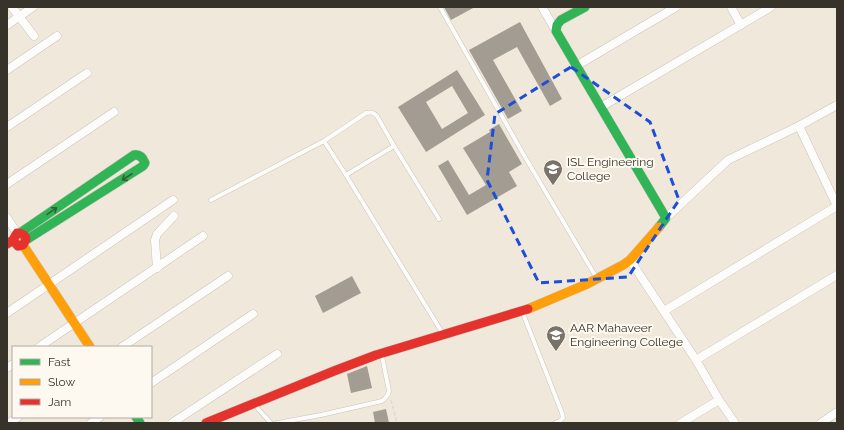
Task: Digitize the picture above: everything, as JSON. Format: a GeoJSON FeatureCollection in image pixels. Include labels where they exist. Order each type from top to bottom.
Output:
{"type":"FeatureCollection","features":[{"type":"Feature","properties":{"kind":"street"},"geometry":{"type":"LineString","coordinates":[[12,7],[34,36]]}},
{"type":"Feature","properties":{"kind":"street"},"geometry":{"type":"LineString","coordinates":[[7,25],[33,7]]}},
{"type":"Feature","properties":{"kind":"street"},"geometry":{"type":"LineString","coordinates":[[542,7],[666,218]]}},
{"type":"Feature","properties":{"kind":"street"},"geometry":{"type":"LineString","coordinates":[[556,32],[557,25],[561,20],[585,7]]}},
{"type":"Feature","properties":{"kind":"street"},"geometry":{"type":"LineString","coordinates":[[576,66],[676,7]]}},
{"type":"Feature","properties":{"kind":"street"},"geometry":{"type":"LineString","coordinates":[[731,7],[741,24]]}},
{"type":"Feature","properties":{"kind":"street"},"geometry":{"type":"LineString","coordinates":[[601,107],[771,7]]}},
{"type":"Feature","properties":{"kind":"street"},"geometry":{"type":"LineString","coordinates":[[7,70],[56,36]]}},
{"type":"Feature","properties":{"kind":"street"},"geometry":{"type":"LineString","coordinates":[[7,127],[87,73]]}},
{"type":"Feature","properties":{"kind":"street"},"geometry":{"type":"LineString","coordinates":[[206,423],[381,353],[522,311],[587,284],[630,260],[666,218],[728,160],[799,126],[837,105]]}},
{"type":"Feature","properties":{"kind":"street"},"geometry":{"type":"LineString","coordinates":[[7,184],[114,112]]}},
{"type":"Feature","properties":{"kind":"street"},"geometry":{"type":"LineString","coordinates":[[664,311],[837,206],[799,126]]}},
{"type":"Feature","properties":{"kind":"street"},"geometry":{"type":"LineString","coordinates":[[7,254],[18,240],[134,155],[138,154],[141,156],[145,163],[143,166],[18,240]]}},
{"type":"Feature","properties":{"kind":"street"},"geometry":{"type":"LineString","coordinates":[[7,313],[173,200]]}},
{"type":"Feature","properties":{"kind":"street"},"geometry":{"type":"LineString","coordinates":[[157,268],[155,240],[157,234],[174,216]]}},
{"type":"Feature","properties":{"kind":"street"},"geometry":{"type":"LineString","coordinates":[[7,218],[18,240],[50,285],[89,346]]}},
{"type":"Feature","properties":{"kind":"street"},"geometry":{"type":"LineString","coordinates":[[40,346],[203,236]]}},
{"type":"Feature","properties":{"kind":"street"},"geometry":{"type":"LineString","coordinates":[[630,260],[696,360],[719,400],[735,423]]}},
{"type":"Feature","properties":{"kind":"street"},"geometry":{"type":"LineString","coordinates":[[696,360],[837,275]]}},
{"type":"Feature","properties":{"kind":"street"},"geometry":{"type":"LineString","coordinates":[[123,346],[228,276]]}},
{"type":"Feature","properties":{"kind":"street"},"geometry":{"type":"LineString","coordinates":[[152,382],[253,314]]}},
{"type":"Feature","properties":{"kind":"street"},"geometry":{"type":"LineString","coordinates":[[172,423],[278,354]]}},
{"type":"Feature","properties":{"kind":"street"},"geometry":{"type":"LineString","coordinates":[[681,423],[719,400]]}},
{"type":"Feature","properties":{"kind":"street"},"geometry":{"type":"LineString","coordinates":[[821,423],[837,412]]}},
{"type":"Feature","properties":{"kind":"lane"},"geometry":{"type":"LineString","coordinates":[[440,7],[525,157],[597,278]]}},
{"type":"Feature","properties":{"kind":"lane"},"geometry":{"type":"LineString","coordinates":[[211,200],[324,141],[366,113],[370,112],[377,116],[439,219]]}},
{"type":"Feature","properties":{"kind":"lane"},"geometry":{"type":"LineString","coordinates":[[324,141],[443,334]]}},
{"type":"Feature","properties":{"kind":"lane"},"geometry":{"type":"LineString","coordinates":[[346,175],[394,146]]}},
{"type":"Feature","properties":{"kind":"lane"},"geometry":{"type":"LineString","coordinates":[[522,311],[562,413],[562,418],[560,421],[555,423]]}},
{"type":"Feature","properties":{"kind":"lane"},"geometry":{"type":"LineString","coordinates":[[277,423],[382,401],[388,395],[389,389],[381,353]]}},
{"type":"Feature","properties":{"kind":"lane"},"geometry":{"type":"LineString","coordinates":[[255,403],[259,410],[271,423]]}},
{"type":"Feature","properties":{"kind":"path"},"geometry":{"type":"LineString","coordinates":[[389,389],[397,423]]}},
{"type":"Feature","properties":{"kind":"highlighted area"},"geometry":{"type":"Polygon","coordinates":[[[571,67],[650,122],[679,200],[628,277],[539,283],[487,180],[495,114],[571,67]]]}},
{"type":"Feature","properties":{"kind":"building"},"geometry":{"type":"Polygon","coordinates":[[[444,7],[475,7],[451,20],[444,7]]]}},
{"type":"Feature","properties":{"kind":"building"},"geometry":{"type":"Polygon","coordinates":[[[520,22],[562,99],[550,106],[517,47],[493,60],[522,111],[508,119],[469,50],[520,22]]]}},
{"type":"Feature","properties":{"kind":"building"},"geometry":{"type":"Polygon","coordinates":[[[457,70],[485,115],[426,152],[398,107],[457,70]],[[452,86],[426,102],[442,129],[468,113],[452,86]]]}},
{"type":"Feature","properties":{"kind":"building"},"geometry":{"type":"Polygon","coordinates":[[[499,124],[522,164],[509,172],[517,186],[467,215],[438,166],[448,160],[469,195],[486,185],[463,148],[490,132],[489,130],[499,124]]]}},
{"type":"Feature","properties":{"kind":"building"},"geometry":{"type":"Polygon","coordinates":[[[352,276],[361,293],[323,313],[315,296],[352,276]]]}},
{"type":"Feature","properties":{"kind":"building"},"geometry":{"type":"Polygon","coordinates":[[[367,366],[372,388],[351,393],[347,374],[367,366]]]}},
{"type":"Feature","properties":{"kind":"building"},"geometry":{"type":"Polygon","coordinates":[[[386,409],[389,423],[375,423],[373,412],[386,409]]]}},
{"type":"Feature","properties":{"kind":"traffic: fast"},"geometry":{"type":"LineString","coordinates":[[585,7],[561,20],[557,25],[556,31],[666,218],[659,227]]}},
{"type":"Feature","properties":{"kind":"traffic: fast"},"geometry":{"type":"LineString","coordinates":[[20,233],[134,155],[141,157],[145,163],[143,166],[26,240]]}},
{"type":"Feature","properties":{"kind":"traffic: fast"},"geometry":{"type":"LineString","coordinates":[[137,418],[140,423]]}},
{"type":"Feature","properties":{"kind":"traffic: slow"},"geometry":{"type":"LineString","coordinates":[[528,309],[587,284],[623,265],[630,260],[659,227]]}},
{"type":"Feature","properties":{"kind":"traffic: slow"},"geometry":{"type":"LineString","coordinates":[[23,245],[89,346]]}},
{"type":"Feature","properties":{"kind":"traffic: jam"},"geometry":{"type":"LineString","coordinates":[[7,244],[13,240],[17,233],[26,237],[23,245],[18,246],[13,240]]}},
{"type":"Feature","properties":{"kind":"traffic: jam"},"geometry":{"type":"LineString","coordinates":[[206,423],[376,355],[528,309]]}},
{"type":"Feature","properties":{"kind":"place","name":"ISL Engineering College"},"geometry":{"type":"Point","coordinates":[553,186]}},
{"type":"Feature","properties":{"kind":"place","name":"AAR Mahaveer Engineering College"},"geometry":{"type":"Point","coordinates":[556,352]}}]}
